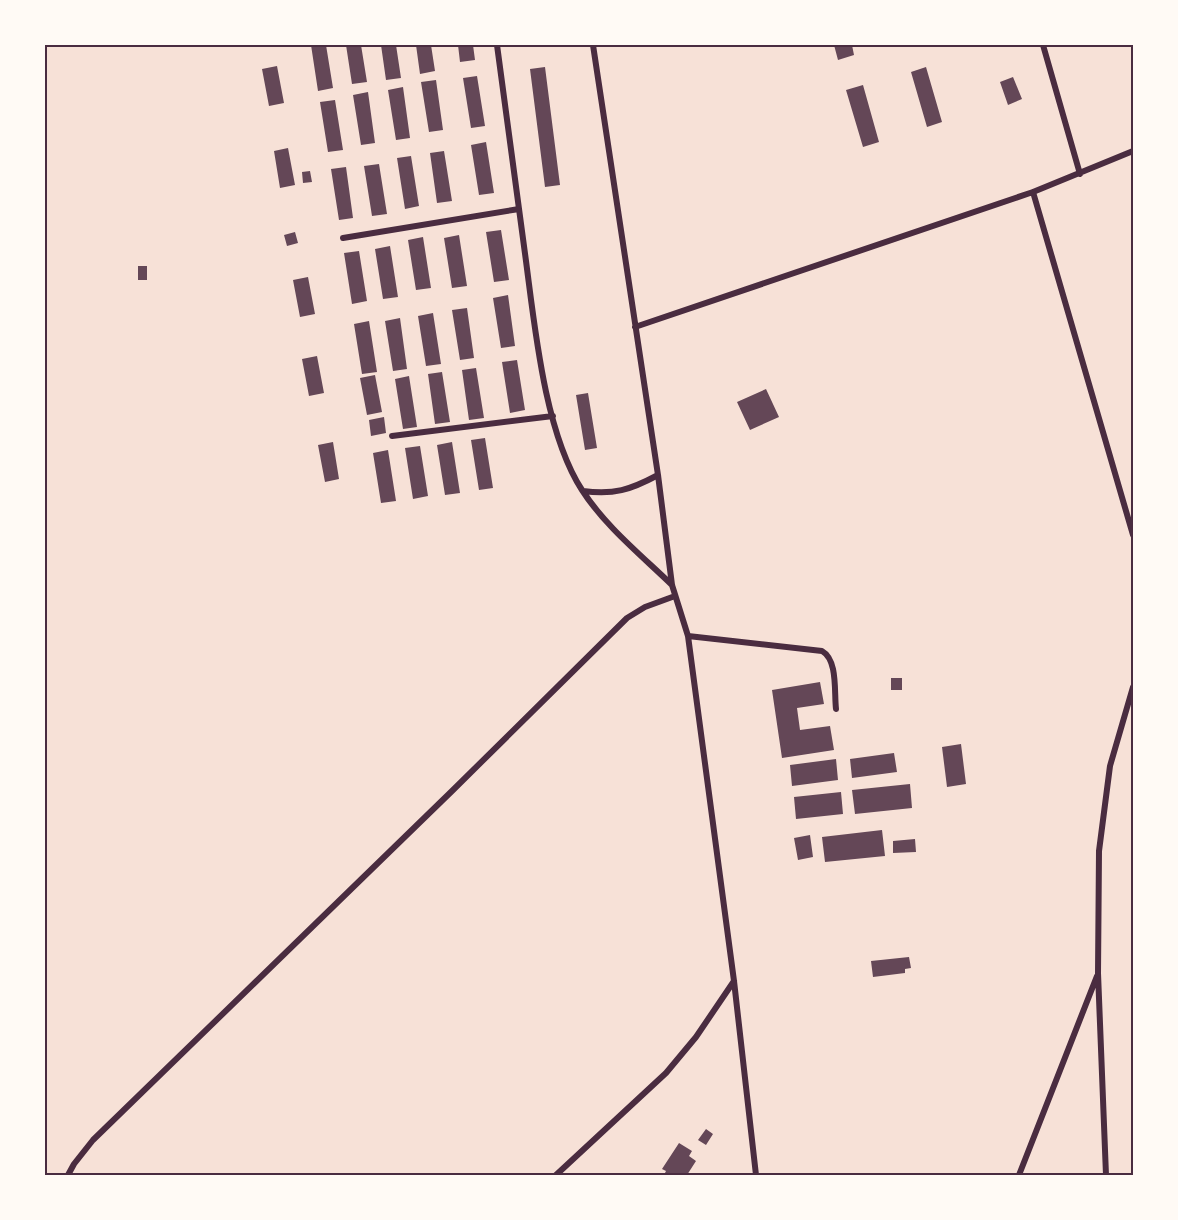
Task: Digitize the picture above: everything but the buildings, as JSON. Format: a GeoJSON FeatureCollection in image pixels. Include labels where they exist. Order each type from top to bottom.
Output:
{"type":"FeatureCollection","features":[{"type":"Feature","properties":{"kind":"street"},"geometry":{"type":"LineString","coordinates":[[497,45],[535,327],[553,416],[571,470],[582,490],[608,523],[672,585]]}},
{"type":"Feature","properties":{"kind":"street"},"geometry":{"type":"LineString","coordinates":[[593,45],[658,475],[672,585],[688,636],[734,981],[756,1175]]}},
{"type":"Feature","properties":{"kind":"street"},"geometry":{"type":"LineString","coordinates":[[1043,45],[1080,174]]}},
{"type":"Feature","properties":{"kind":"street"},"geometry":{"type":"LineString","coordinates":[[635,327],[1033,192],[1133,151]]}},
{"type":"Feature","properties":{"kind":"street"},"geometry":{"type":"LineString","coordinates":[[1033,192],[1133,535]]}},
{"type":"Feature","properties":{"kind":"street"},"geometry":{"type":"LineString","coordinates":[[343,238],[519,209]]}},
{"type":"Feature","properties":{"kind":"street"},"geometry":{"type":"LineString","coordinates":[[392,436],[553,416]]}},
{"type":"Feature","properties":{"kind":"street"},"geometry":{"type":"LineString","coordinates":[[582,490],[599,493],[626,490],[658,475]]}},
{"type":"Feature","properties":{"kind":"street"},"geometry":{"type":"LineString","coordinates":[[68,1175],[93,1140],[627,618],[645,607],[675,596]]}},
{"type":"Feature","properties":{"kind":"street"},"geometry":{"type":"LineString","coordinates":[[688,636],[822,651],[827,654],[831,662],[836,709]]}},
{"type":"Feature","properties":{"kind":"street"},"geometry":{"type":"LineString","coordinates":[[1106,1175],[1098,973],[1099,851],[1110,766],[1133,687]]}},
{"type":"Feature","properties":{"kind":"street"},"geometry":{"type":"LineString","coordinates":[[1018,1175],[1098,973]]}},
{"type":"Feature","properties":{"kind":"street"},"geometry":{"type":"LineString","coordinates":[[556,1175],[666,1073],[696,1037],[734,981]]}}]}
